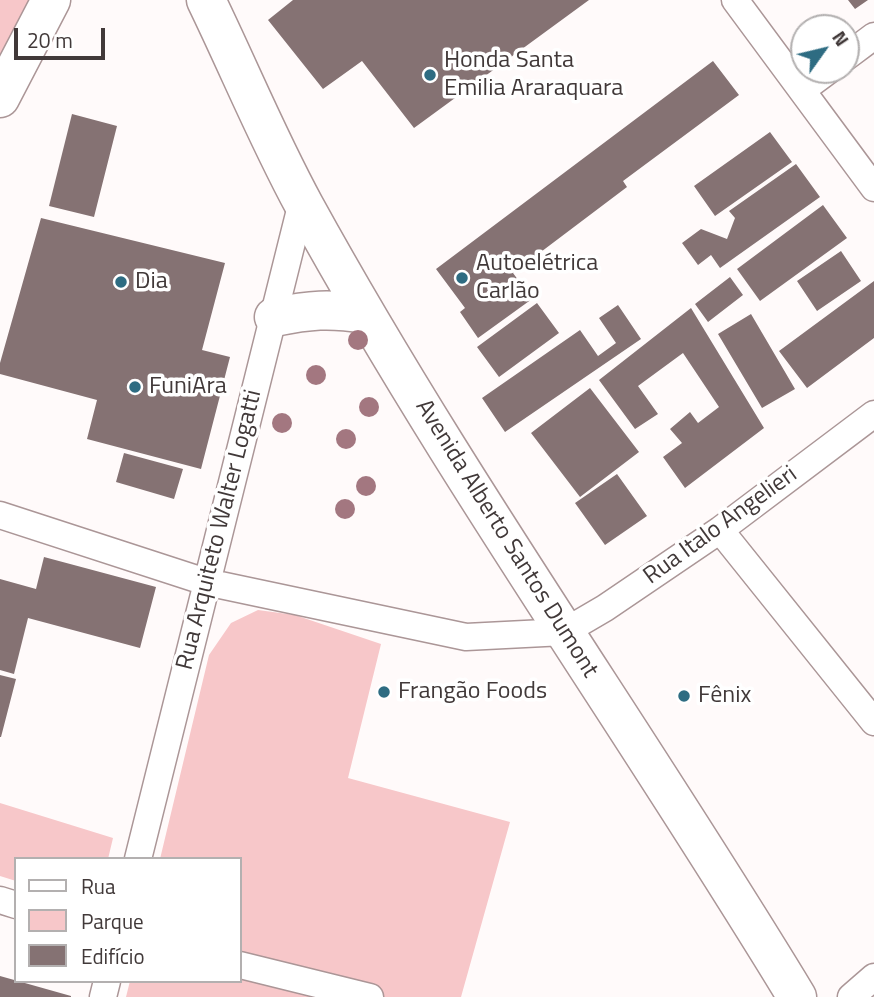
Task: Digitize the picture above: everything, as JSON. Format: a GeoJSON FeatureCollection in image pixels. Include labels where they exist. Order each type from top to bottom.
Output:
{"type":"FeatureCollection","features":[{"type":"Feature","properties":{"kind":"street"},"geometry":{"type":"LineString","coordinates":[[0,98],[51,0]]}},
{"type":"Feature","properties":{"kind":"street","name":"Avenida Alberto Santos Dumont"},"geometry":{"type":"LineString","coordinates":[[186,0],[238,68]]}},
{"type":"Feature","properties":{"kind":"street","name":"Avenida Alberto Santos Dumont"},"geometry":{"type":"LineString","coordinates":[[206,0],[302,202],[366,314],[564,632],[797,997]]}},
{"type":"Feature","properties":{"kind":"street"},"geometry":{"type":"LineString","coordinates":[[734,0],[874,188]]}},
{"type":"Feature","properties":{"kind":"street"},"geometry":{"type":"LineString","coordinates":[[802,90],[810,84]]}},
{"type":"Feature","properties":{"kind":"street","name":"Rua Arquiteto Walter Logatti"},"geometry":{"type":"LineString","coordinates":[[138,857],[302,202]]}},
{"type":"Feature","properties":{"kind":"street"},"geometry":{"type":"LineString","coordinates":[[274,317],[334,309],[366,314]]}},
{"type":"Feature","properties":{"kind":"street","name":"Rua Italo Angelieri"},"geometry":{"type":"LineString","coordinates":[[564,632],[605,608],[720,530],[874,414]]}},
{"type":"Feature","properties":{"kind":"street"},"geometry":{"type":"LineString","coordinates":[[0,515],[206,582],[466,638],[564,632]]}},
{"type":"Feature","properties":{"kind":"street"},"geometry":{"type":"LineString","coordinates":[[720,530],[874,722]]}},
{"type":"Feature","properties":{"kind":"street"},"geometry":{"type":"LineString","coordinates":[[242,965],[370,997]]}},
{"type":"Feature","properties":{"kind":"street"},"geometry":{"type":"LineString","coordinates":[[851,997],[874,977]]}},
{"type":"Feature","properties":{"kind":"green space"},"geometry":{"type":"Polygon","coordinates":[[[0,0],[31,0],[0,59],[0,0]]]}},
{"type":"Feature","properties":{"kind":"green space"},"geometry":{"type":"Polygon","coordinates":[[[258,610],[295,615],[381,644],[348,778],[510,822],[461,997],[126,997],[130,983],[242,983],[242,857],[160,857],[209,655],[231,623],[258,610]]]}},
{"type":"Feature","properties":{"kind":"green space"},"geometry":{"type":"Polygon","coordinates":[[[0,803],[113,838],[108,857],[14,857],[14,880],[0,876],[0,803]]]}},
{"type":"Feature","properties":{"kind":"building","name":"Honda Santa Emilia Araraquara"},"geometry":{"type":"Polygon","coordinates":[[[293,0],[589,0],[414,128],[362,61],[323,89],[268,20],[293,0]]]}},
{"type":"Feature","properties":{"kind":"building"},"geometry":{"type":"Polygon","coordinates":[[[848,0],[868,0],[855,9],[848,0]]]}},
{"type":"Feature","properties":{"kind":"building"},"geometry":{"type":"Polygon","coordinates":[[[713,61],[739,95],[623,181],[627,187],[513,273],[532,299],[478,338],[460,312],[465,308],[436,269],[713,61]]]}},
{"type":"Feature","properties":{"kind":"building"},"geometry":{"type":"Polygon","coordinates":[[[72,114],[117,126],[94,217],[49,206],[72,114]]]}},
{"type":"Feature","properties":{"kind":"building"},"geometry":{"type":"Polygon","coordinates":[[[770,132],[792,162],[715,216],[694,186],[770,132]]]}},
{"type":"Feature","properties":{"kind":"building"},"geometry":{"type":"Polygon","coordinates":[[[796,164],[820,197],[720,268],[711,255],[698,265],[682,243],[701,229],[727,239],[735,218],[729,211],[796,164]]]}},
{"type":"Feature","properties":{"kind":"building"},"geometry":{"type":"Polygon","coordinates":[[[823,205],[847,238],[760,301],[737,269],[823,205]]]}},
{"type":"Feature","properties":{"kind":"building"},"geometry":{"type":"Polygon","coordinates":[[[41,218],[225,263],[202,350],[230,357],[201,469],[87,439],[97,400],[0,374],[0,363],[41,218]]]}},
{"type":"Feature","properties":{"kind":"building"},"geometry":{"type":"Polygon","coordinates":[[[841,251],[861,281],[817,311],[797,281],[841,251]]]}},
{"type":"Feature","properties":{"kind":"building"},"geometry":{"type":"Polygon","coordinates":[[[730,277],[743,295],[708,322],[695,304],[730,277]]]}},
{"type":"Feature","properties":{"kind":"building"},"geometry":{"type":"Polygon","coordinates":[[[874,281],[874,338],[807,388],[779,351],[874,281]]]}},
{"type":"Feature","properties":{"kind":"building"},"geometry":{"type":"Polygon","coordinates":[[[537,303],[559,333],[499,377],[477,347],[537,303]]]}},
{"type":"Feature","properties":{"kind":"building"},"geometry":{"type":"Polygon","coordinates":[[[618,305],[641,339],[505,432],[482,398],[580,330],[598,356],[616,343],[599,318],[618,305]]]}},
{"type":"Feature","properties":{"kind":"building"},"geometry":{"type":"Polygon","coordinates":[[[691,308],[764,428],[685,488],[663,457],[682,443],[670,429],[690,412],[698,423],[719,407],[683,353],[638,386],[658,414],[635,429],[599,380],[691,308]]]}},
{"type":"Feature","properties":{"kind":"building"},"geometry":{"type":"Polygon","coordinates":[[[751,314],[795,389],[762,408],[718,334],[751,314]]]}},
{"type":"Feature","properties":{"kind":"building"},"geometry":{"type":"Polygon","coordinates":[[[590,388],[639,452],[580,497],[531,433],[590,388]]]}},
{"type":"Feature","properties":{"kind":"building"},"geometry":{"type":"Polygon","coordinates":[[[124,453],[183,469],[174,499],[116,482],[124,453]]]}},
{"type":"Feature","properties":{"kind":"building"},"geometry":{"type":"Polygon","coordinates":[[[617,474],[647,516],[605,545],[575,503],[617,474]]]}},
{"type":"Feature","properties":{"kind":"building"},"geometry":{"type":"Polygon","coordinates":[[[44,557],[156,587],[140,648],[28,618],[14,674],[0,670],[0,579],[36,589],[44,557]]]}},
{"type":"Feature","properties":{"kind":"building"},"geometry":{"type":"Polygon","coordinates":[[[0,675],[16,679],[1,737],[0,737],[0,675]]]}},
{"type":"Feature","properties":{"kind":"building"},"geometry":{"type":"Polygon","coordinates":[[[0,976],[14,980],[14,983],[25,983],[71,996],[71,997],[0,997],[0,976]]]}},
{"type":"Feature","properties":{"kind":"place","name":"Honda Santa Emilia Araraquara"},"geometry":{"type":"Point","coordinates":[430,75]}},
{"type":"Feature","properties":{"kind":"place","name":"Autoelétrica Carlão"},"geometry":{"type":"Point","coordinates":[462,278]}},
{"type":"Feature","properties":{"kind":"place","name":"Dia"},"geometry":{"type":"Point","coordinates":[121,282]}},
{"type":"Feature","properties":{"kind":"place","name":"FuniAra"},"geometry":{"type":"Point","coordinates":[135,387]}},
{"type":"Feature","properties":{"kind":"place","name":"Frangão Foods"},"geometry":{"type":"Point","coordinates":[384,692]}},
{"type":"Feature","properties":{"kind":"place","name":"Fênix"},"geometry":{"type":"Point","coordinates":[684,696]}}]}
